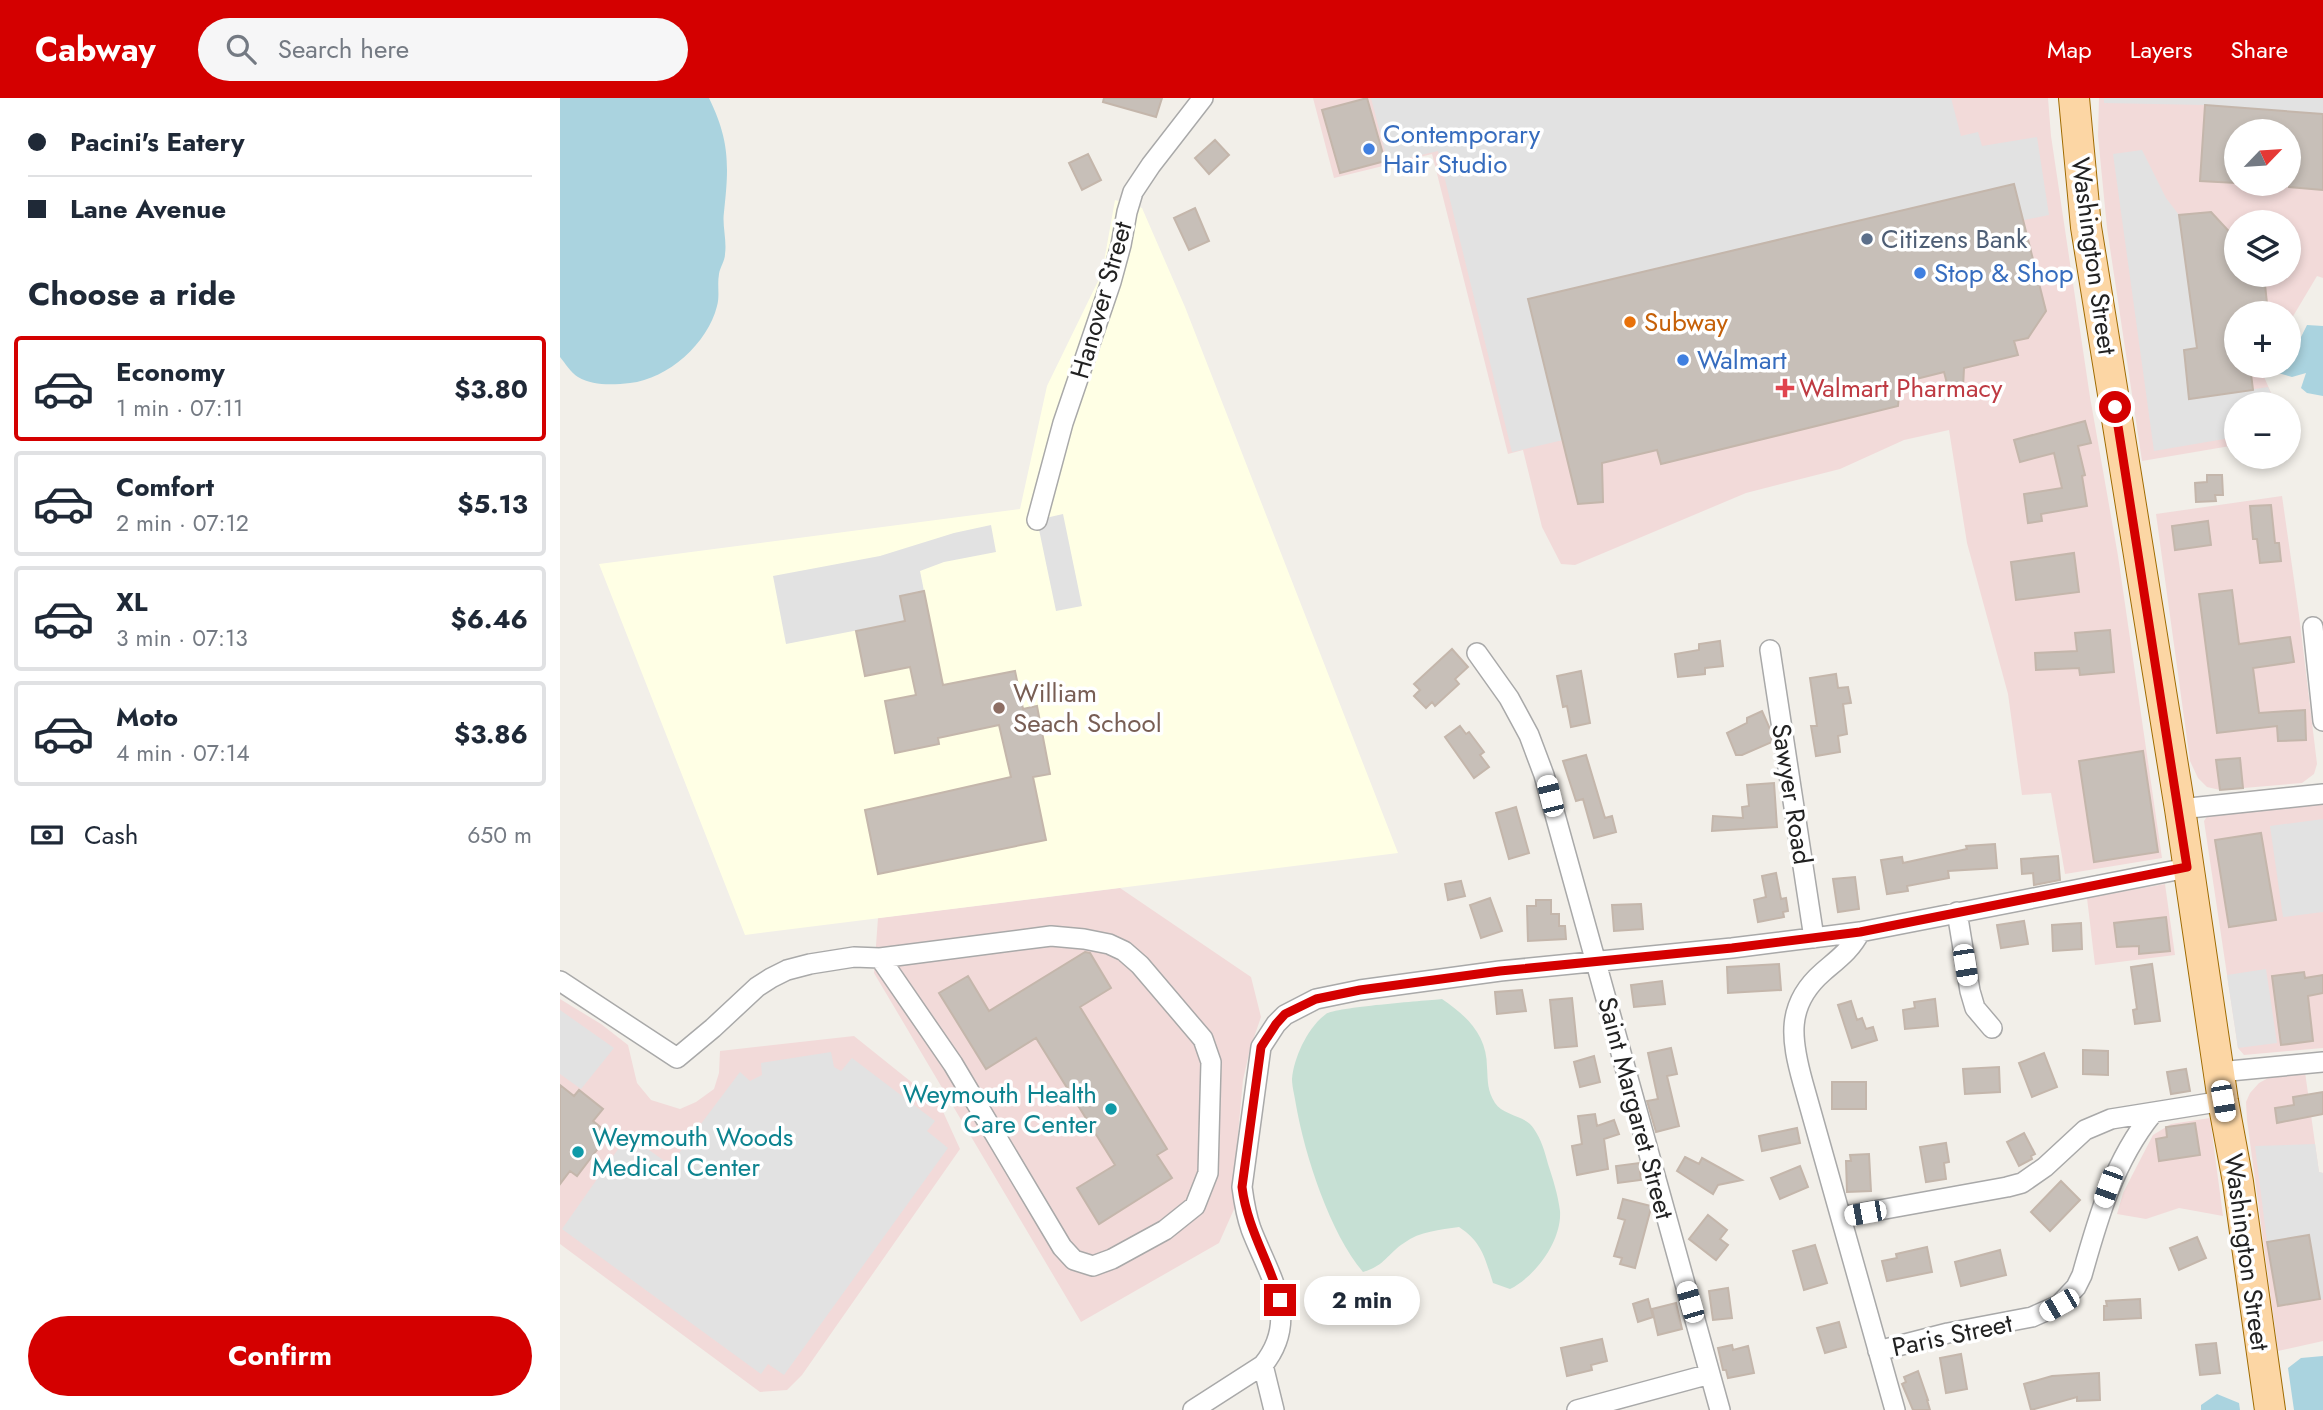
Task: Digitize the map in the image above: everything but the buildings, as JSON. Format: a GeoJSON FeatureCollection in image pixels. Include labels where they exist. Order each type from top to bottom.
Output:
{"type":"FeatureCollection","features":[{"type":"Feature","properties":{"kind":"main road","name":"Washington Street"},"geometry":{"type":"LineString","coordinates":[[2074,98],[2086,227],[2180,809],[2223,1101],[2238,1182],[2270,1410]]}},
{"type":"Feature","properties":{"kind":"street","name":"Hanover Street"},"geometry":{"type":"LineString","coordinates":[[1037,520],[1063,423],[1111,282],[1133,192],[1203,98]]}},
{"type":"Feature","properties":{"kind":"street"},"geometry":{"type":"LineString","coordinates":[[2313,627],[2323,721]]}},
{"type":"Feature","properties":{"kind":"street","name":"Sawyer Road"},"geometry":{"type":"LineString","coordinates":[[1770,650],[1814,938]]}},
{"type":"Feature","properties":{"kind":"street","name":"Saint Margaret Street"},"geometry":{"type":"LineString","coordinates":[[1477,653],[1510,698],[1544,775],[1720,1410]]}},
{"type":"Feature","properties":{"kind":"street"},"geometry":{"type":"LineString","coordinates":[[2180,809],[2323,794]]}},
{"type":"Feature","properties":{"kind":"street"},"geometry":{"type":"LineString","coordinates":[[1193,1410],[1263,1365],[1270,1357],[1280,1333],[1280,1300],[1251,1229],[1242,1187],[1261,1047],[1285,1014],[1298,1006],[1316,999],[1351,992],[1500,971],[1595,963],[1860,932],[2187,867]]}},
{"type":"Feature","properties":{"kind":"street"},"geometry":{"type":"LineString","coordinates":[[1957,912],[1970,991],[1975,1007],[1992,1028]]}},
{"type":"Feature","properties":{"kind":"street"},"geometry":{"type":"LineString","coordinates":[[1860,932],[1846,954],[1806,990],[1793,1026],[1795,1053],[1895,1410]]}},
{"type":"Feature","properties":{"kind":"street"},"geometry":{"type":"LineString","coordinates":[[560,981],[677,1058],[757,987],[771,978],[810,964],[855,957],[880,958],[1051,936],[1108,944],[1124,951],[1140,965],[1203,1039],[1211,1062],[1208,1173],[1195,1206],[1165,1230],[1112,1259],[1093,1266],[1074,1260],[1062,1247],[953,1064],[880,958]]}},
{"type":"Feature","properties":{"kind":"street"},"geometry":{"type":"LineString","coordinates":[[2219,1072],[2323,1062]]}},
{"type":"Feature","properties":{"kind":"street"},"geometry":{"type":"LineString","coordinates":[[1841,1217],[2007,1188],[2034,1176],[2074,1138],[2096,1124],[2111,1119],[2223,1101]]}},
{"type":"Feature","properties":{"kind":"street","name":"Paris Street"},"geometry":{"type":"LineString","coordinates":[[1878,1350],[2032,1317],[2059,1305],[2076,1287],[2082,1275],[2108,1187],[2140,1128],[2152,1114]]}},
{"type":"Feature","properties":{"kind":"street"},"geometry":{"type":"LineString","coordinates":[[1263,1365],[1273,1410]]}},
{"type":"Feature","properties":{"kind":"street"},"geometry":{"type":"LineString","coordinates":[[1577,1410],[1710,1374]]}},
{"type":"Feature","properties":{"kind":"shaded area"},"geometry":{"type":"Polygon","coordinates":[[[1313,98],[2048,98],[2051,136],[2090,397],[2118,556],[2162,858],[2065,874],[2051,793],[2022,795],[2008,694],[1967,543],[1949,430],[1904,440],[1840,469],[1746,493],[1575,565],[1561,564],[1542,527],[1523,450],[1508,454],[1432,154],[1334,178],[1313,98]]]}},
{"type":"Feature","properties":{"kind":"shaded area"},"geometry":{"type":"Polygon","coordinates":[[[1371,98],[1951,98],[1961,136],[1978,132],[1982,146],[2037,137],[2049,215],[2024,220],[2014,184],[1529,299],[1563,440],[1512,452],[1438,151],[1388,163],[1371,98]]]}},
{"type":"Feature","properties":{"kind":"shaded area"},"geometry":{"type":"Polygon","coordinates":[[[2099,98],[2323,98],[2323,278],[2317,276],[2301,303],[2224,301],[2224,378],[2265,378],[2271,392],[2224,392],[2224,447],[2142,461],[2107,228],[2098,136],[2099,98]]]}},
{"type":"Feature","properties":{"kind":"shaded area"},"geometry":{"type":"Polygon","coordinates":[[[2104,98],[2323,98],[2323,114],[2205,105],[2104,103],[2104,98]]]}},
{"type":"Feature","properties":{"kind":"shaded area"},"geometry":{"type":"Polygon","coordinates":[[[2142,150],[2166,198],[2179,215],[2197,348],[2184,350],[2189,399],[2224,394],[2224,439],[2154,451],[2113,154],[2142,150]]]}},
{"type":"Feature","properties":{"kind":"shaded area","name":"William Seach School"},"geometry":{"type":"Polygon","coordinates":[[[1115,200],[1142,208],[1185,307],[1398,853],[745,935],[599,564],[1020,509],[1047,386],[1102,273],[1115,200]]]}},
{"type":"Feature","properties":{"kind":"shaded area"},"geometry":{"type":"Polygon","coordinates":[[[2268,387],[2270,392],[2235,392],[2268,387]]]}},
{"type":"Feature","properties":{"kind":"shaded area"},"geometry":{"type":"Polygon","coordinates":[[[2282,496],[2317,764],[2314,774],[2302,783],[2220,790],[2207,787],[2198,778],[2190,761],[2156,514],[2282,496]]]}},
{"type":"Feature","properties":{"kind":"shaded area"},"geometry":{"type":"Polygon","coordinates":[[[1063,514],[1082,606],[1056,611],[1037,520],[1063,514]]]}},
{"type":"Feature","properties":{"kind":"shaded area"},"geometry":{"type":"Polygon","coordinates":[[[991,525],[996,552],[944,562],[920,571],[924,591],[900,596],[905,621],[786,644],[773,576],[880,556],[954,533],[991,525]]]}},
{"type":"Feature","properties":{"kind":"shaded area"},"geometry":{"type":"Polygon","coordinates":[[[2323,802],[2323,1048],[2244,1055],[2238,1048],[2204,821],[2208,815],[2323,802]]]}},
{"type":"Feature","properties":{"kind":"shaded area"},"geometry":{"type":"Polygon","coordinates":[[[2323,819],[2323,912],[2283,917],[2270,826],[2323,819]]]}},
{"type":"Feature","properties":{"kind":"shaded area"},"geometry":{"type":"Polygon","coordinates":[[[2165,884],[2175,955],[2095,965],[2087,898],[2165,884]]]}},
{"type":"Feature","properties":{"kind":"shaded area"},"geometry":{"type":"Polygon","coordinates":[[[1120,888],[1251,977],[1261,1017],[1243,1080],[1233,1188],[1235,1207],[1219,1243],[1081,1322],[874,973],[878,918],[1120,888]]]}},
{"type":"Feature","properties":{"kind":"shaded area"},"geometry":{"type":"Polygon","coordinates":[[[2266,969],[2277,1043],[2238,1048],[2227,975],[2266,969]]]}},
{"type":"Feature","properties":{"kind":"shaded area"},"geometry":{"type":"Polygon","coordinates":[[[560,999],[601,1024],[628,1045],[637,1083],[651,1100],[680,1109],[714,1089],[719,1073],[720,1051],[854,1036],[940,1105],[960,1149],[802,1375],[787,1390],[760,1392],[560,1244],[560,999]]]}},
{"type":"Feature","properties":{"kind":"shaded area"},"geometry":{"type":"Polygon","coordinates":[[[1442,999],[1474,1027],[1486,1056],[1488,1086],[1492,1098],[1503,1111],[1526,1121],[1534,1129],[1557,1193],[1559,1222],[1552,1245],[1538,1266],[1510,1289],[1493,1283],[1478,1245],[1459,1227],[1410,1239],[1382,1263],[1363,1272],[1340,1237],[1320,1193],[1300,1125],[1292,1085],[1293,1070],[1303,1043],[1319,1020],[1333,1011],[1442,999]]]}},
{"type":"Feature","properties":{"kind":"shaded area"},"geometry":{"type":"Polygon","coordinates":[[[560,1010],[614,1048],[581,1089],[560,1074],[560,1010]]]}},
{"type":"Feature","properties":{"kind":"shaded area"},"geometry":{"type":"Polygon","coordinates":[[[831,1052],[834,1067],[841,1071],[852,1058],[935,1121],[927,1131],[948,1148],[784,1375],[768,1364],[761,1374],[562,1229],[628,1135],[670,1165],[740,1072],[750,1081],[762,1075],[761,1063],[831,1052]]]}},
{"type":"Feature","properties":{"kind":"shaded area"},"geometry":{"type":"Polygon","coordinates":[[[2305,1072],[2319,1172],[2323,1173],[2323,1341],[2278,1351],[2246,1102],[2259,1083],[2272,1076],[2305,1072]]]}},
{"type":"Feature","properties":{"kind":"shaded area"},"geometry":{"type":"Polygon","coordinates":[[[2210,1118],[2223,1216],[2179,1208],[2146,1219],[2117,1214],[2123,1193],[2153,1135],[2171,1124],[2210,1118]]]}},
{"type":"Feature","properties":{"kind":"shaded area"},"geometry":{"type":"Polygon","coordinates":[[[2315,1144],[2319,1172],[2323,1173],[2323,1299],[2320,1299],[2309,1236],[2267,1242],[2255,1146],[2315,1144]]]}},
{"type":"Feature","properties":{"kind":"water"},"geometry":{"type":"Polygon","coordinates":[[[560,98],[709,98],[721,127],[727,181],[725,249],[719,274],[717,306],[696,346],[672,367],[644,380],[617,384],[590,382],[575,375],[560,357],[560,98]]]}},
{"type":"Feature","properties":{"kind":"water"},"geometry":{"type":"Polygon","coordinates":[[[2307,325],[2323,326],[2323,396],[2307,393],[2301,388],[2306,373],[2301,374],[2301,337],[2307,325]]]}},
{"type":"Feature","properties":{"kind":"water"},"geometry":{"type":"Polygon","coordinates":[[[2323,1356],[2323,1410],[2294,1410],[2288,1368],[2301,1358],[2323,1356]]]}},
{"type":"Feature","properties":{"kind":"water"},"geometry":{"type":"Polygon","coordinates":[[[2217,1394],[2239,1403],[2240,1410],[2201,1410],[2201,1405],[2217,1394]]]}},
{"type":"Feature","properties":{"kind":"place","name":"Contemporary Hair Studio"},"geometry":{"type":"Point","coordinates":[1369,149]}},
{"type":"Feature","properties":{"kind":"place","name":"Citizens Bank"},"geometry":{"type":"Point","coordinates":[1867,239]}},
{"type":"Feature","properties":{"kind":"place","name":"Stop & Shop"},"geometry":{"type":"Point","coordinates":[1920,273]}},
{"type":"Feature","properties":{"kind":"place","name":"Subway"},"geometry":{"type":"Point","coordinates":[1630,322]}},
{"type":"Feature","properties":{"kind":"place","name":"Walmart"},"geometry":{"type":"Point","coordinates":[1683,360]}},
{"type":"Feature","properties":{"kind":"place","name":"Walmart Pharmacy"},"geometry":{"type":"Point","coordinates":[1785,388]}},
{"type":"Feature","properties":{"kind":"place","name":"William Seach School"},"geometry":{"type":"Point","coordinates":[999,708]}},
{"type":"Feature","properties":{"kind":"place","name":"Weymouth Health Care Center"},"geometry":{"type":"Point","coordinates":[1111,1109]}},
{"type":"Feature","properties":{"kind":"place","name":"Weymouth Woods Medical Center"},"geometry":{"type":"Point","coordinates":[578,1152]}},
{"type":"Feature","properties":{"kind":"route"},"geometry":{"type":"LineString","coordinates":[[1280,1300],[1251,1229],[1242,1187],[1261,1047],[1285,1014],[1298,1006],[1342,993],[1500,971],[1595,963],[1860,932],[2187,867],[2115,407]]}}]}
